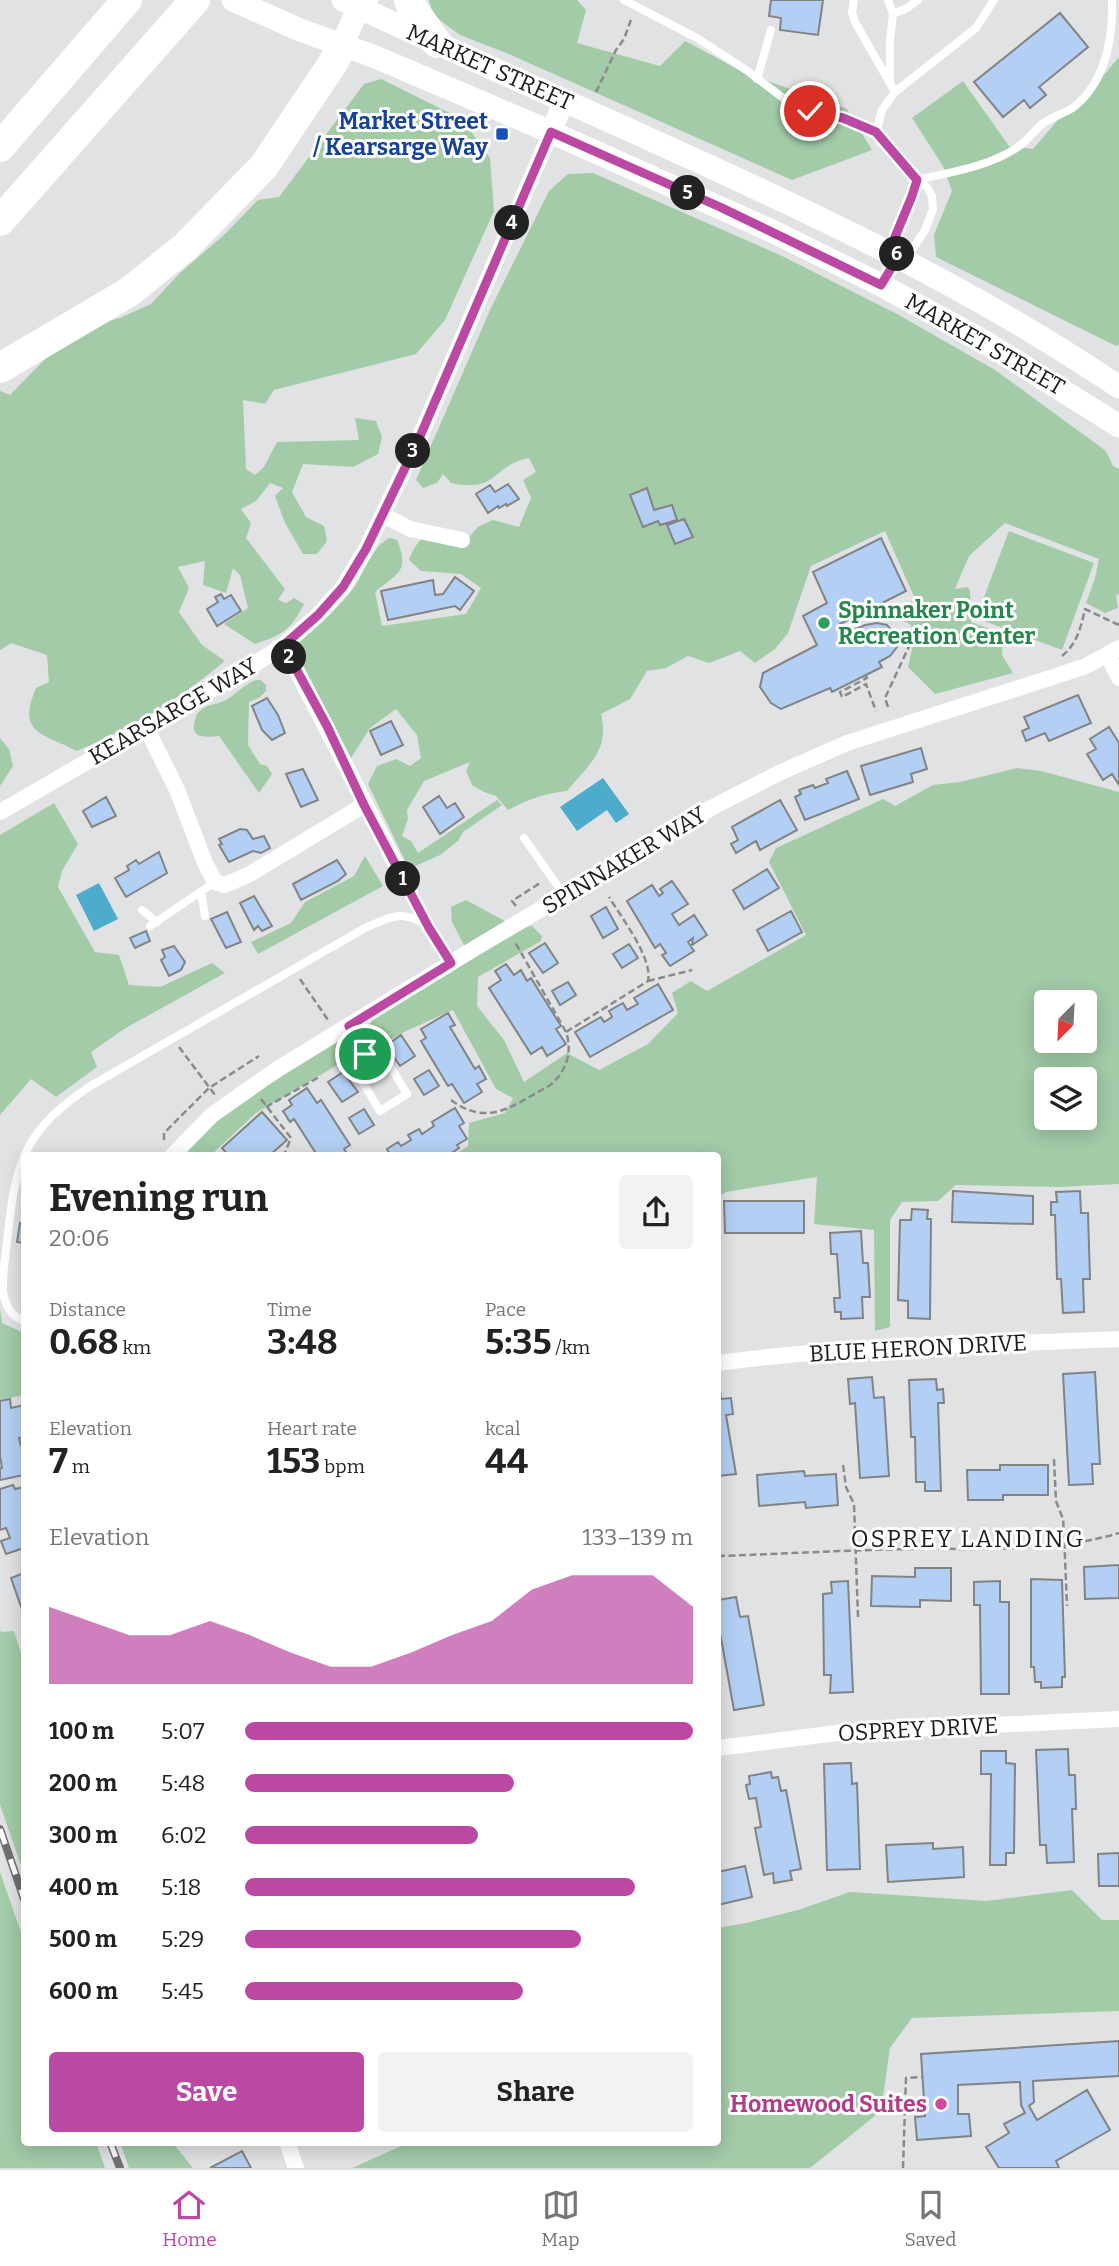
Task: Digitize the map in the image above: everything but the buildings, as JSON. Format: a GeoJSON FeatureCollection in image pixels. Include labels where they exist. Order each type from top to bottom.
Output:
{"type":"FeatureCollection","features":[{"type":"Feature","properties":{"kind":"highway"},"geometry":{"type":"LineString","coordinates":[[0,147],[127,0]]}},
{"type":"Feature","properties":{"kind":"highway"},"geometry":{"type":"LineString","coordinates":[[409,0],[437,43]]}},
{"type":"Feature","properties":{"kind":"highway"},"geometry":{"type":"LineString","coordinates":[[0,221],[194,1]]}},
{"type":"Feature","properties":{"kind":"highway"},"geometry":{"type":"LineString","coordinates":[[0,368],[129,292],[185,247],[264,166],[333,64],[342,45]]}},
{"type":"Feature","properties":{"kind":"main road","name":"MARKET STREET"},"geometry":{"type":"LineString","coordinates":[[233,0],[551,132],[720,207],[881,285],[1016,360],[1119,426]]}},
{"type":"Feature","properties":{"kind":"main road","name":"MARKET STREET"},"geometry":{"type":"LineString","coordinates":[[355,2],[437,43],[763,190],[898,257],[1033,332],[1119,387]]}},
{"type":"Feature","properties":{"kind":"main road"},"geometry":{"type":"LineString","coordinates":[[342,45],[355,2]]}},
{"type":"Feature","properties":{"kind":"street","name":"KEARSARGE WAY"},"geometry":{"type":"LineString","coordinates":[[0,812],[285,644],[318,615],[343,587],[366,549],[423,429],[564,101]]}},
{"type":"Feature","properties":{"kind":"street"},"geometry":{"type":"LineString","coordinates":[[383,515],[410,529],[462,540]]}},
{"type":"Feature","properties":{"kind":"street"},"geometry":{"type":"LineString","coordinates":[[285,644],[405,882]]}},
{"type":"Feature","properties":{"kind":"street"},"geometry":{"type":"LineString","coordinates":[[1113,652],[1119,678]]}},
{"type":"Feature","properties":{"kind":"street","name":"SPINNAKER WAY"},"geometry":{"type":"LineString","coordinates":[[169,1152],[231,1100],[279,1068],[700,814],[813,757],[872,735],[1053,677],[1113,652]]}},
{"type":"Feature","properties":{"kind":"street"},"geometry":{"type":"LineString","coordinates":[[146,727],[178,792],[215,882],[225,885],[235,882],[270,857],[364,805]]}},
{"type":"Feature","properties":{"kind":"street","name":"BLUE HERON DRIVE"},"geometry":{"type":"LineString","coordinates":[[721,1363],[755,1357],[869,1349],[1119,1339]]}},
{"type":"Feature","properties":{"kind":"street","name":"OSPREY DRIVE"},"geometry":{"type":"LineString","coordinates":[[721,1748],[845,1732],[1119,1719]]}},
{"type":"Feature","properties":{"kind":"street"},"geometry":{"type":"LineString","coordinates":[[288,2146],[296,2168]]}},
{"type":"Feature","properties":{"kind":"lane"},"geometry":{"type":"LineString","coordinates":[[624,0],[697,38],[791,104],[843,118],[876,132],[917,180],[928,187],[933,209],[925,230],[914,247],[898,257],[881,285]]}},
{"type":"Feature","properties":{"kind":"lane"},"geometry":{"type":"LineString","coordinates":[[854,0],[852,12],[855,22],[895,92]]}},
{"type":"Feature","properties":{"kind":"lane"},"geometry":{"type":"LineString","coordinates":[[888,0],[893,14],[890,84]]}},
{"type":"Feature","properties":{"kind":"lane"},"geometry":{"type":"LineString","coordinates":[[893,14],[918,0]]}},
{"type":"Feature","properties":{"kind":"lane"},"geometry":{"type":"LineString","coordinates":[[876,132],[882,110],[895,92],[976,27],[994,0]]}},
{"type":"Feature","properties":{"kind":"lane"},"geometry":{"type":"LineString","coordinates":[[917,180],[1003,156],[1021,145],[1042,123],[1073,107],[1100,73],[1112,28],[1112,0]]}},
{"type":"Feature","properties":{"kind":"lane"},"geometry":{"type":"LineString","coordinates":[[757,79],[771,30]]}},
{"type":"Feature","properties":{"kind":"lane"},"geometry":{"type":"LineString","coordinates":[[898,257],[895,237],[917,180]]}},
{"type":"Feature","properties":{"kind":"lane"},"geometry":{"type":"LineString","coordinates":[[524,838],[564,895]]}},
{"type":"Feature","properties":{"kind":"lane"},"geometry":{"type":"LineString","coordinates":[[142,910],[153,924],[215,882]]}},
{"type":"Feature","properties":{"kind":"lane"},"geometry":{"type":"LineString","coordinates":[[405,882],[451,963]]}},
{"type":"Feature","properties":{"kind":"lane"},"geometry":{"type":"LineString","coordinates":[[201,892],[205,916]]}},
{"type":"Feature","properties":{"kind":"lane"},"geometry":{"type":"LineString","coordinates":[[25,1152],[35,1134],[67,1102],[365,928],[394,916],[406,915],[416,918],[429,928]]}},
{"type":"Feature","properties":{"kind":"lane"},"geometry":{"type":"LineString","coordinates":[[349,1026],[365,1054]]}},
{"type":"Feature","properties":{"kind":"lane"},"geometry":{"type":"LineString","coordinates":[[365,1054],[378,1054],[386,1059],[407,1094],[380,1111],[357,1073],[365,1054]]}},
{"type":"Feature","properties":{"kind":"lane"},"geometry":{"type":"LineString","coordinates":[[21,1162],[11,1203],[3,1283],[5,1303],[11,1313],[21,1319]]}},
{"type":"Feature","properties":{"kind":"path"},"geometry":{"type":"LineString","coordinates":[[596,93],[624,39],[636,7]]}},
{"type":"Feature","properties":{"kind":"path"},"geometry":{"type":"LineString","coordinates":[[1060,658],[1076,639],[1085,609],[1119,625]]}},
{"type":"Feature","properties":{"kind":"path"},"geometry":{"type":"LineString","coordinates":[[888,707],[885,698],[911,642],[913,626]]}},
{"type":"Feature","properties":{"kind":"path"},"geometry":{"type":"LineString","coordinates":[[865,676],[867,678],[840,692],[842,696],[866,684],[876,711]]}},
{"type":"Feature","properties":{"kind":"path"},"geometry":{"type":"LineString","coordinates":[[519,911],[512,901],[540,883]]}},
{"type":"Feature","properties":{"kind":"path"},"geometry":{"type":"LineString","coordinates":[[609,897],[639,947],[650,975],[648,981]]}},
{"type":"Feature","properties":{"kind":"path"},"geometry":{"type":"LineString","coordinates":[[451,1100],[461,1108],[483,1115],[508,1108],[549,1086],[562,1073],[568,1057],[569,1040],[516,944]]}},
{"type":"Feature","properties":{"kind":"path"},"geometry":{"type":"LineString","coordinates":[[293,969],[332,1025]]}},
{"type":"Feature","properties":{"kind":"path"},"geometry":{"type":"LineString","coordinates":[[566,1032],[648,981],[692,970]]}},
{"type":"Feature","properties":{"kind":"path"},"geometry":{"type":"LineString","coordinates":[[172,1039],[209,1088]]}},
{"type":"Feature","properties":{"kind":"path"},"geometry":{"type":"LineString","coordinates":[[169,1152],[164,1133],[209,1088],[259,1056]]}},
{"type":"Feature","properties":{"kind":"path"},"geometry":{"type":"LineString","coordinates":[[266,1107],[321,1076]]}},
{"type":"Feature","properties":{"kind":"path"},"geometry":{"type":"LineString","coordinates":[[263,1102],[290,1139],[285,1152]]}},
{"type":"Feature","properties":{"kind":"path"},"geometry":{"type":"LineString","coordinates":[[1054,1460],[1056,1501],[1063,1519],[1067,1606]]}},
{"type":"Feature","properties":{"kind":"path"},"geometry":{"type":"LineString","coordinates":[[843,1465],[846,1487],[854,1504],[858,1617]]}},
{"type":"Feature","properties":{"kind":"path"},"geometry":{"type":"LineString","coordinates":[[721,1556],[856,1549],[1016,1549],[1065,1544],[1119,1533]]}},
{"type":"Feature","properties":{"kind":"path"},"geometry":{"type":"LineString","coordinates":[[903,2168],[906,2078],[923,2077]]}},
{"type":"Feature","properties":{"kind":"green space"},"geometry":{"type":"Polygon","coordinates":[[[429,0],[577,0],[586,10],[577,43],[660,66],[685,41],[745,73],[847,109],[872,150],[792,180],[460,35],[433,15],[429,0]]]}},
{"type":"Feature","properties":{"kind":"green space"},"geometry":{"type":"Polygon","coordinates":[[[1119,57],[1119,344],[1116,346],[936,257],[934,235],[952,191],[943,166],[912,118],[963,81],[1009,146],[1033,149],[1057,121],[1077,107],[1119,57]]]}},
{"type":"Feature","properties":{"kind":"green space"},"geometry":{"type":"Polygon","coordinates":[[[381,79],[462,119],[490,158],[494,211],[445,320],[416,354],[274,390],[265,404],[243,400],[246,469],[255,475],[264,467],[277,442],[359,440],[355,418],[376,421],[382,437],[378,454],[353,467],[303,464],[292,492],[306,517],[324,526],[327,541],[317,554],[303,554],[285,523],[275,496],[283,488],[270,483],[256,501],[241,509],[251,523],[246,538],[285,589],[278,600],[286,603],[294,598],[304,604],[295,620],[272,638],[255,644],[224,624],[248,608],[240,575],[233,568],[226,593],[203,585],[205,561],[178,567],[189,588],[179,612],[202,645],[225,661],[154,712],[77,751],[44,735],[31,723],[29,715],[36,688],[49,682],[47,655],[11,643],[0,650],[0,391],[10,395],[47,357],[95,325],[120,318],[151,304],[258,200],[279,197],[364,84],[381,79]]]}},
{"type":"Feature","properties":{"kind":"green space"},"geometry":{"type":"Polygon","coordinates":[[[593,173],[782,256],[897,314],[995,370],[1106,451],[1113,466],[1119,469],[1118,608],[1105,613],[1086,603],[1099,559],[1005,523],[969,556],[955,589],[967,587],[970,590],[971,622],[1004,634],[1002,655],[1013,673],[935,694],[908,667],[915,636],[911,625],[895,616],[901,608],[915,599],[885,531],[811,566],[788,633],[775,649],[755,663],[740,651],[709,663],[688,656],[666,668],[647,671],[630,699],[601,714],[603,727],[600,748],[567,791],[551,793],[508,810],[496,796],[472,785],[466,771],[470,762],[424,781],[407,810],[408,819],[402,836],[411,841],[418,853],[497,800],[502,805],[463,832],[458,841],[440,855],[409,869],[368,784],[377,766],[396,759],[410,766],[421,758],[417,735],[396,709],[370,728],[351,758],[297,661],[300,639],[343,601],[355,586],[373,553],[390,538],[397,540],[402,566],[395,576],[375,592],[382,626],[466,614],[481,588],[461,574],[421,571],[409,560],[414,549],[426,536],[440,533],[469,537],[478,527],[493,520],[519,527],[531,498],[523,480],[536,472],[529,458],[516,462],[487,482],[478,484],[451,483],[443,474],[437,483],[423,488],[416,480],[491,308],[549,191],[568,174],[593,173]]]}},
{"type":"Feature","properties":{"kind":"green space"},"geometry":{"type":"Polygon","coordinates":[[[1009,531],[1094,563],[1062,650],[976,618],[1009,531]]]}},
{"type":"Feature","properties":{"kind":"green space"},"geometry":{"type":"Polygon","coordinates":[[[256,680],[261,680],[266,685],[266,691],[249,702],[248,745],[260,764],[267,766],[272,774],[259,793],[219,736],[200,736],[194,727],[197,715],[203,709],[224,701],[256,680]]]}},
{"type":"Feature","properties":{"kind":"green space"},"geometry":{"type":"Polygon","coordinates":[[[0,738],[9,749],[13,766],[0,786],[0,738]]]}},
{"type":"Feature","properties":{"kind":"green space"},"geometry":{"type":"Polygon","coordinates":[[[1017,768],[1041,771],[1119,792],[1119,1184],[1058,1187],[956,1185],[938,1201],[902,1202],[890,1220],[890,1327],[875,1331],[874,1230],[814,1224],[817,1177],[726,1192],[721,1195],[721,1152],[459,1152],[468,1146],[469,1123],[505,1113],[513,1098],[496,1089],[453,1010],[406,1031],[365,1054],[361,1040],[373,1019],[469,955],[452,922],[451,907],[466,900],[503,920],[512,929],[532,926],[542,936],[541,941],[478,977],[477,1006],[504,1040],[524,1082],[567,1053],[599,1070],[648,1044],[678,1013],[672,993],[691,981],[707,991],[806,935],[769,862],[776,848],[883,799],[895,806],[933,785],[960,782],[1017,768]]]}},
{"type":"Feature","properties":{"kind":"green space"},"geometry":{"type":"Polygon","coordinates":[[[54,803],[78,844],[62,871],[58,887],[95,952],[119,955],[129,985],[160,987],[212,963],[225,973],[124,1029],[91,1052],[97,1067],[56,1097],[31,1079],[0,1115],[0,835],[54,803]]]}},
{"type":"Feature","properties":{"kind":"green space"},"geometry":{"type":"Polygon","coordinates":[[[365,856],[383,886],[258,954],[251,942],[291,923],[305,902],[354,876],[365,856]]]}},
{"type":"Feature","properties":{"kind":"green space"},"geometry":{"type":"Polygon","coordinates":[[[339,1041],[348,1047],[349,1058],[256,1113],[214,1152],[185,1152],[217,1122],[277,1079],[339,1041]]]}},
{"type":"Feature","properties":{"kind":"green space"},"geometry":{"type":"Polygon","coordinates":[[[0,1309],[2,1323],[21,1332],[21,1396],[0,1400],[0,1309]]]}},
{"type":"Feature","properties":{"kind":"green space"},"geometry":{"type":"Polygon","coordinates":[[[0,1629],[1,1632],[14,1631],[21,1653],[21,1865],[0,1805],[0,1629]]]}},
{"type":"Feature","properties":{"kind":"green space"},"geometry":{"type":"Polygon","coordinates":[[[0,1872],[21,1932],[21,2146],[97,2146],[105,2168],[0,2168],[0,1872]]]}},
{"type":"Feature","properties":{"kind":"green space"},"geometry":{"type":"Polygon","coordinates":[[[1072,1890],[1102,1920],[1119,1920],[1119,2011],[912,2018],[890,2048],[881,2111],[810,2168],[352,2168],[401,2146],[721,2146],[721,1927],[798,1910],[850,1892],[987,1901],[1072,1890]]]}},
{"type":"Feature","properties":{"kind":"green space"},"geometry":{"type":"Polygon","coordinates":[[[121,2146],[175,2146],[193,2168],[129,2168],[121,2146]]]}},
{"type":"Feature","properties":{"kind":"water"},"geometry":{"type":"Polygon","coordinates":[[[603,778],[629,814],[616,823],[607,810],[577,831],[560,807],[603,778]]]}},
{"type":"Feature","properties":{"kind":"water"},"geometry":{"type":"Polygon","coordinates":[[[99,883],[118,919],[94,931],[76,895],[99,883]]]}},
{"type":"Feature","properties":{"kind":"railway"},"geometry":{"type":"LineString","coordinates":[[0,1829],[21,1890]]}},
{"type":"Feature","properties":{"kind":"railway"},"geometry":{"type":"LineString","coordinates":[[112,2146],[120,2168]]}},
{"type":"Feature","properties":{"kind":"place","name":"Market Street / Kearsarge Way"},"geometry":{"type":"Point","coordinates":[502,134]}},
{"type":"Feature","properties":{"kind":"place","name":"Spinnaker Point Recreation Center"},"geometry":{"type":"Point","coordinates":[824,623]}},
{"type":"Feature","properties":{"kind":"place","name":"Homewood Suites"},"geometry":{"type":"Point","coordinates":[941,2104]}},
{"type":"Feature","properties":{"kind":"district","name":"OSPREY LANDING"},"geometry":{"type":"Point","coordinates":[968,1539]}},
{"type":"Feature","properties":{"kind":"route"},"geometry":{"type":"LineString","coordinates":[[365,1054],[349,1026],[451,963],[429,928],[349,777],[327,726],[285,644],[318,615],[343,587],[366,549],[418,441],[551,132],[774,232],[881,285],[898,257],[895,237],[917,180],[876,132],[843,118],[810,111]]}}]}
